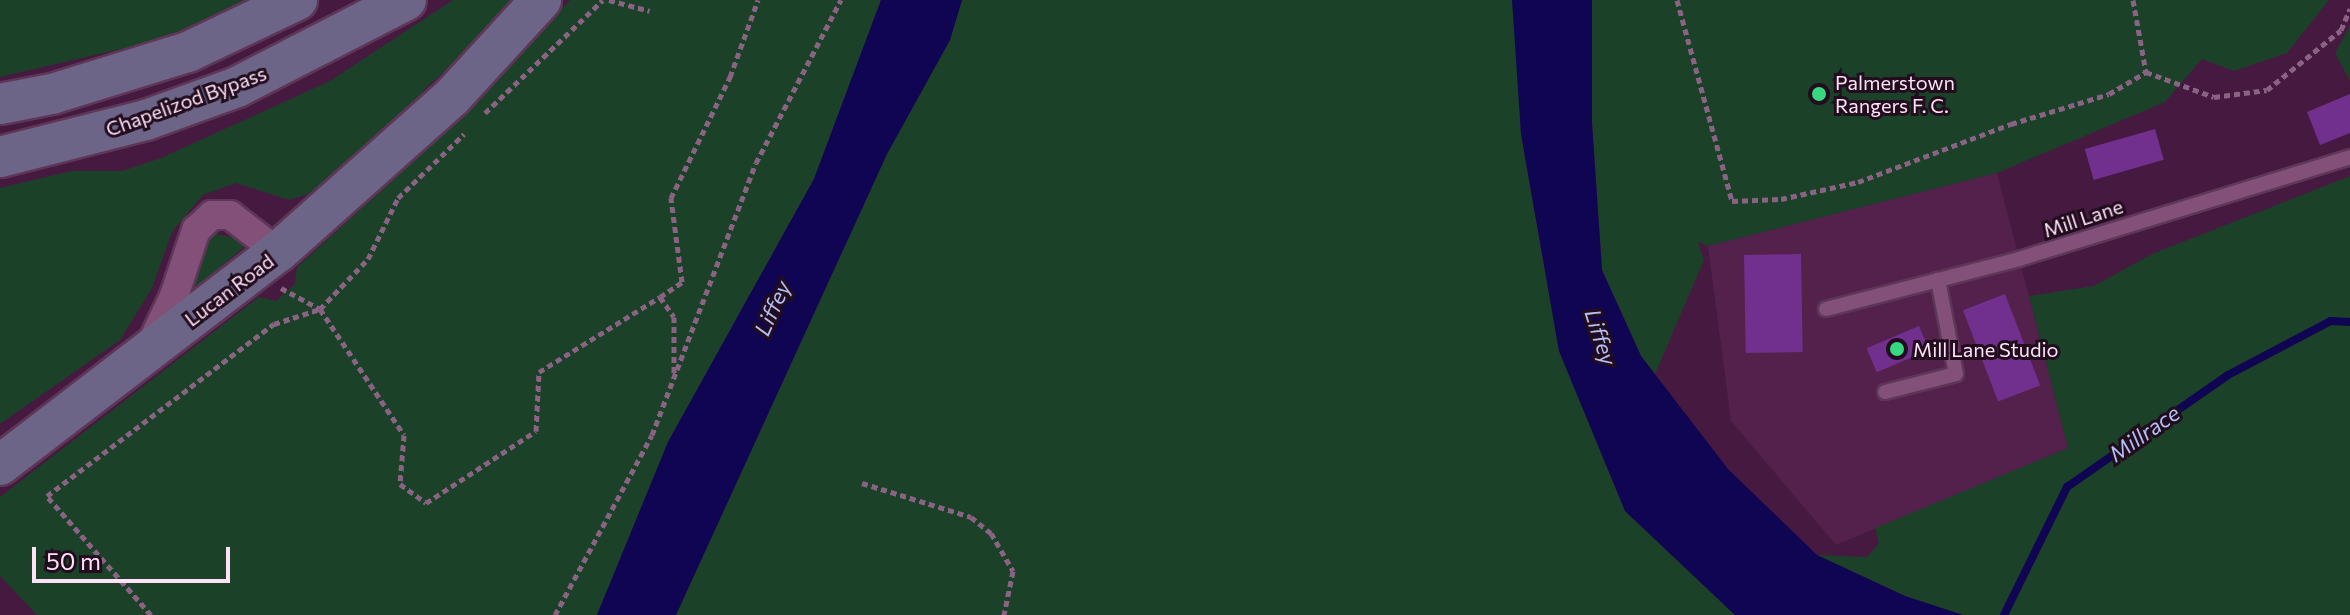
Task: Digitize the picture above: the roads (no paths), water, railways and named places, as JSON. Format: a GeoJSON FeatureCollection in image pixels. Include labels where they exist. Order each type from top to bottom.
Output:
{"type":"FeatureCollection","features":[{"type":"Feature","properties":{"kind":"main road"},"geometry":{"type":"LineString","coordinates":[[0,104],[52,94],[188,52],[297,0]]}},
{"type":"Feature","properties":{"kind":"main road","name":"Chapelizod Bypass"},"geometry":{"type":"LineString","coordinates":[[0,157],[146,120],[237,87],[406,0]]}},
{"type":"Feature","properties":{"kind":"main road"},"geometry":{"type":"LineString","coordinates":[[271,258],[452,97],[541,0]]}},
{"type":"Feature","properties":{"kind":"main road","name":"Lucan Road"},"geometry":{"type":"LineString","coordinates":[[0,465],[271,258]]}},
{"type":"Feature","properties":{"kind":"street","name":"Lucan Road"},"geometry":{"type":"LineString","coordinates":[[147,352],[174,296],[196,230],[212,215],[230,215],[271,258]]}},
{"type":"Feature","properties":{"kind":"lane","name":"Mill Lane"},"geometry":{"type":"LineString","coordinates":[[1826,309],[1938,280],[2350,157]]}},
{"type":"Feature","properties":{"kind":"lane"},"geometry":{"type":"LineString","coordinates":[[1885,392],[1956,374],[1938,280]]}},
{"type":"Feature","properties":{"kind":"water","name":"Liffey"},"geometry":{"type":"Polygon","coordinates":[[[881,0],[962,0],[950,40],[887,154],[676,615],[597,615],[668,442],[814,179],[881,0]]]}},
{"type":"Feature","properties":{"kind":"water","name":"Liffey"},"geometry":{"type":"Polygon","coordinates":[[[1512,0],[1592,0],[1592,123],[1602,270],[1641,356],[1728,469],[1817,555],[1905,596],[1963,615],[1735,615],[1625,511],[1559,351],[1521,134],[1512,0]]]}},
{"type":"Feature","properties":{"kind":"waterway","name":"Millrace"},"geometry":{"type":"LineString","coordinates":[[2004,615],[2067,487],[2228,375],[2331,321],[2350,322]]}},
{"type":"Feature","properties":{"kind":"place","name":"Palmerstown Rangers F. C."},"geometry":{"type":"Point","coordinates":[1819,94]}},
{"type":"Feature","properties":{"kind":"place","name":"Mill Lane Studio"},"geometry":{"type":"Point","coordinates":[1897,349]}}]}
